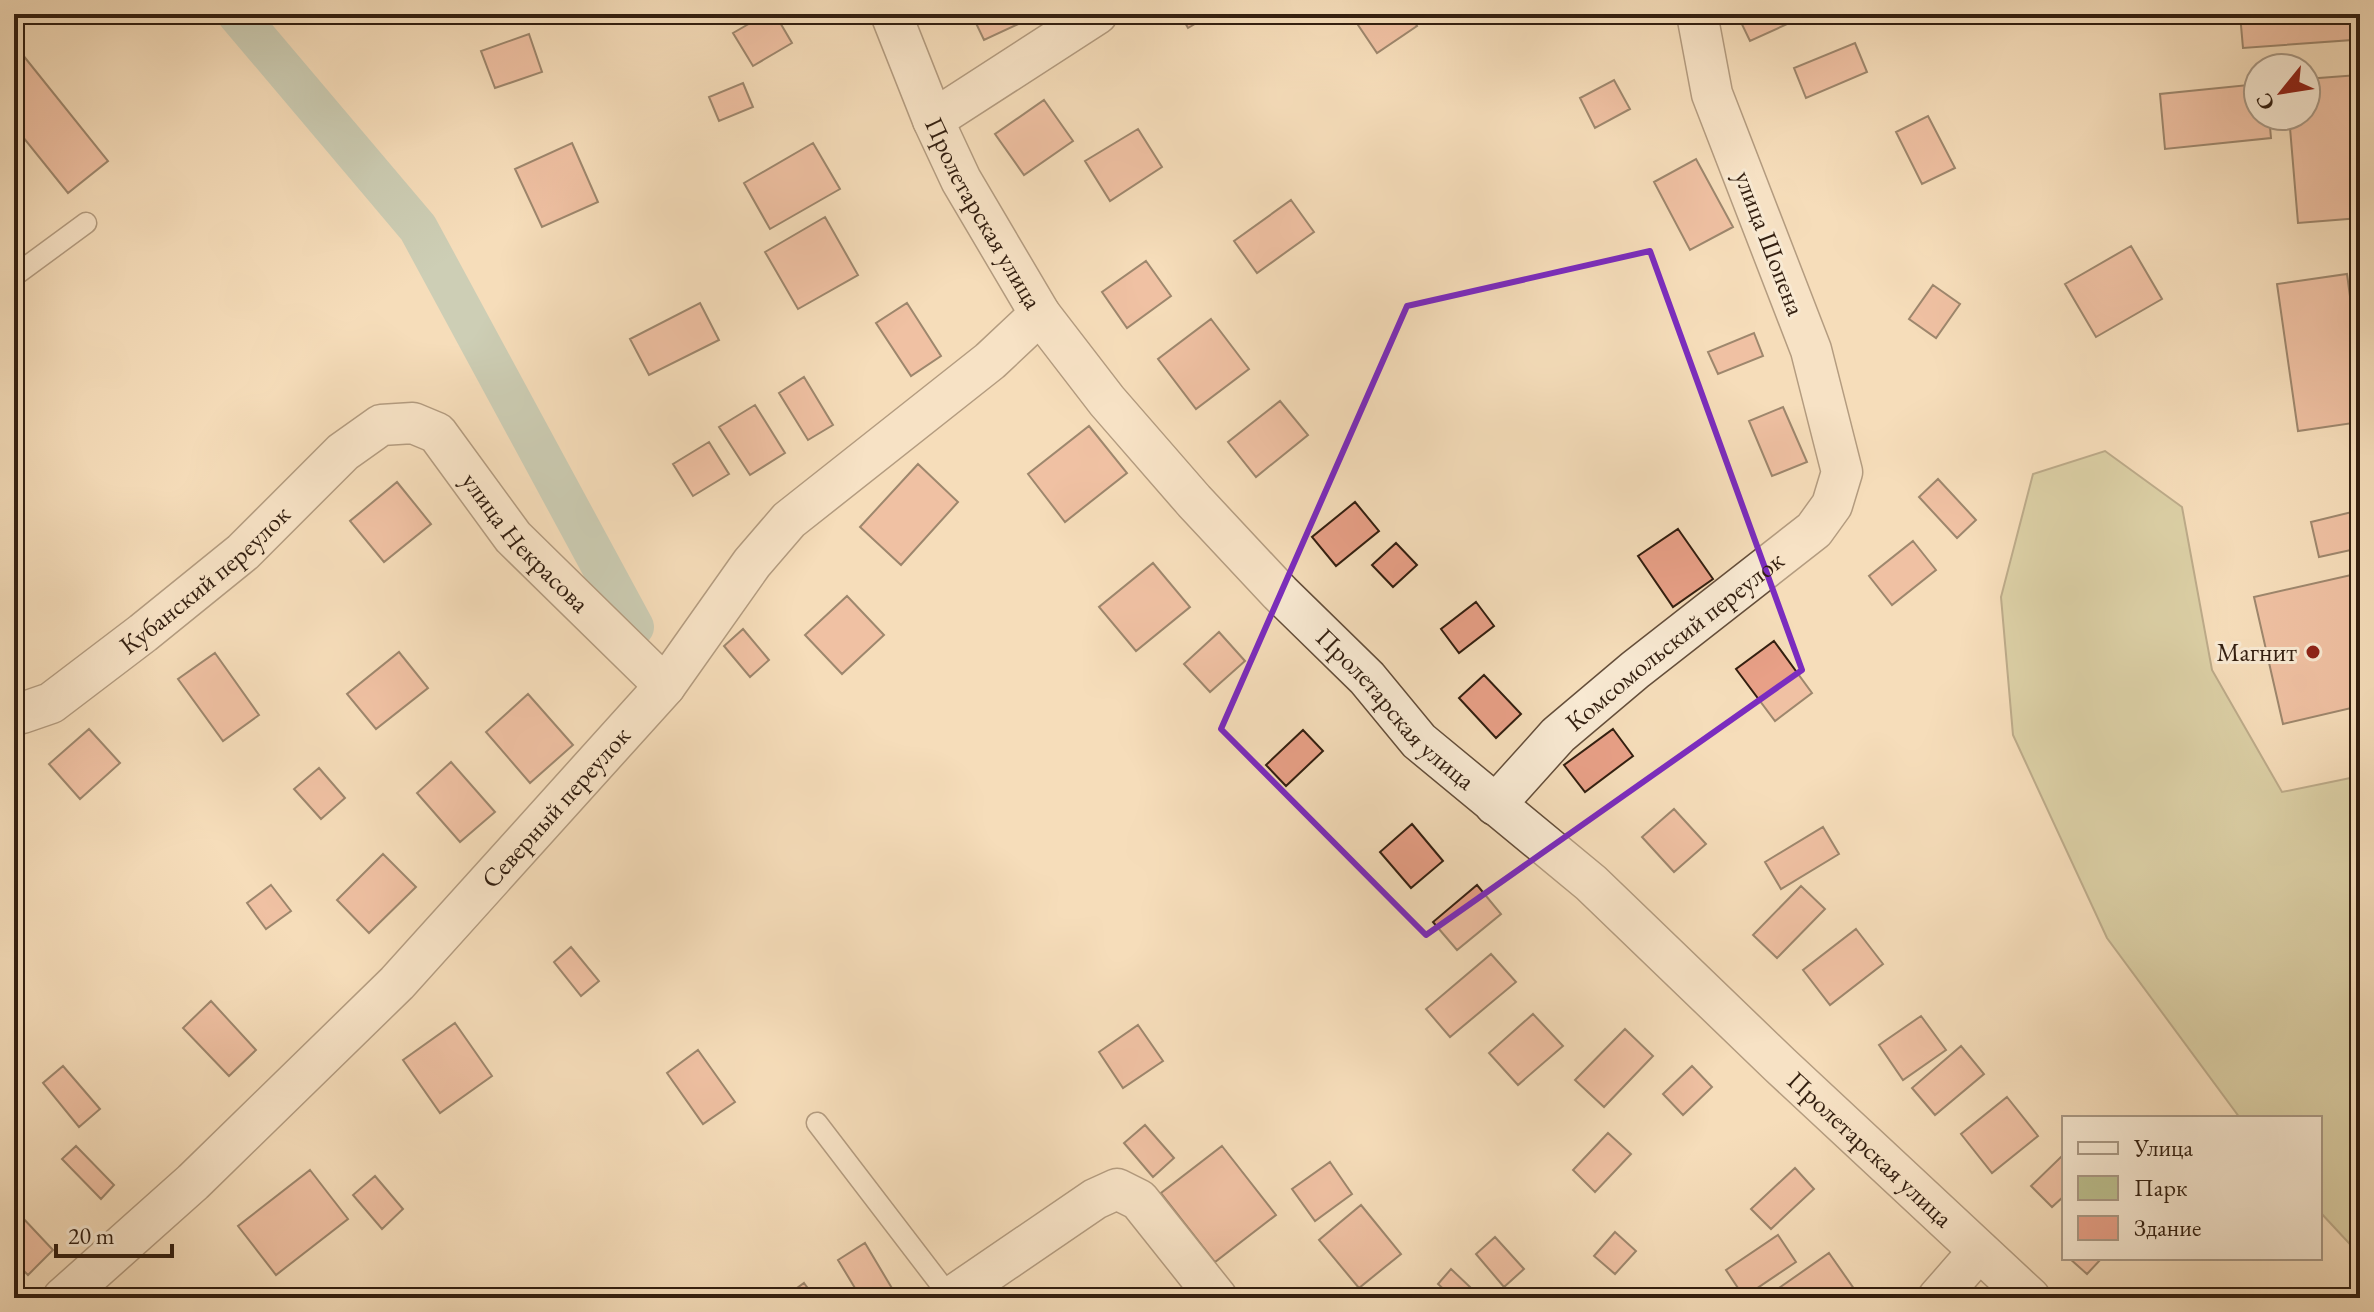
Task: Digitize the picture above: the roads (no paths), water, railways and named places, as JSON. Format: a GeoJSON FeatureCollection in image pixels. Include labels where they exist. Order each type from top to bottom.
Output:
{"type":"FeatureCollection","features":[{"type":"Feature","properties":{"kind":"street","name":"Пролетарская улица"},"geometry":{"type":"LineString","coordinates":[[891,14],[933,120],[961,180],[1040,314],[1107,401],[1194,501],[1280,593],[1367,678],[1419,741],[1591,883],[2030,1298]]}},
{"type":"Feature","properties":{"kind":"street"},"geometry":{"type":"LineString","coordinates":[[933,120],[1097,14]]}},
{"type":"Feature","properties":{"kind":"street","name":"улица Шопена"},"geometry":{"type":"LineString","coordinates":[[1697,14],[1712,94],[1811,350],[1842,472]]}},
{"type":"Feature","properties":{"kind":"street","name":"Северный переулок"},"geometry":{"type":"LineString","coordinates":[[63,1298],[193,1182],[397,983],[665,686],[752,563],[789,520],[990,361],[1040,314]]}},
{"type":"Feature","properties":{"kind":"street","name":"улица Некрасова"},"geometry":{"type":"LineString","coordinates":[[381,425],[413,423],[437,433],[513,537],[665,686]]}},
{"type":"Feature","properties":{"kind":"street","name":"Кубанский переулок"},"geometry":{"type":"LineString","coordinates":[[14,712],[22,713],[51,703],[143,633],[243,552],[343,452],[381,425]]}},
{"type":"Feature","properties":{"kind":"street","name":"Комсомольский переулок"},"geometry":{"type":"LineString","coordinates":[[1495,805],[1558,735],[1635,670],[1814,530],[1832,505],[1842,472]]}},
{"type":"Feature","properties":{"kind":"street"},"geometry":{"type":"LineString","coordinates":[[950,1298],[1095,1199],[1117,1189],[1139,1200],[1217,1298]]}},
{"type":"Feature","properties":{"kind":"street"},"geometry":{"type":"LineString","coordinates":[[1938,1298],[1979,1251]]}},
{"type":"Feature","properties":{"kind":"lane"},"geometry":{"type":"LineString","coordinates":[[14,276],[86,223]]}},
{"type":"Feature","properties":{"kind":"lane"},"geometry":{"type":"LineString","coordinates":[[817,1123],[950,1298]]}},
{"type":"Feature","properties":{"kind":"waterway"},"geometry":{"type":"LineString","coordinates":[[237,14],[418,228],[634,627]]}},
{"type":"Feature","properties":{"kind":"place","name":"Магнит"},"geometry":{"type":"Point","coordinates":[2313,652]}}]}
